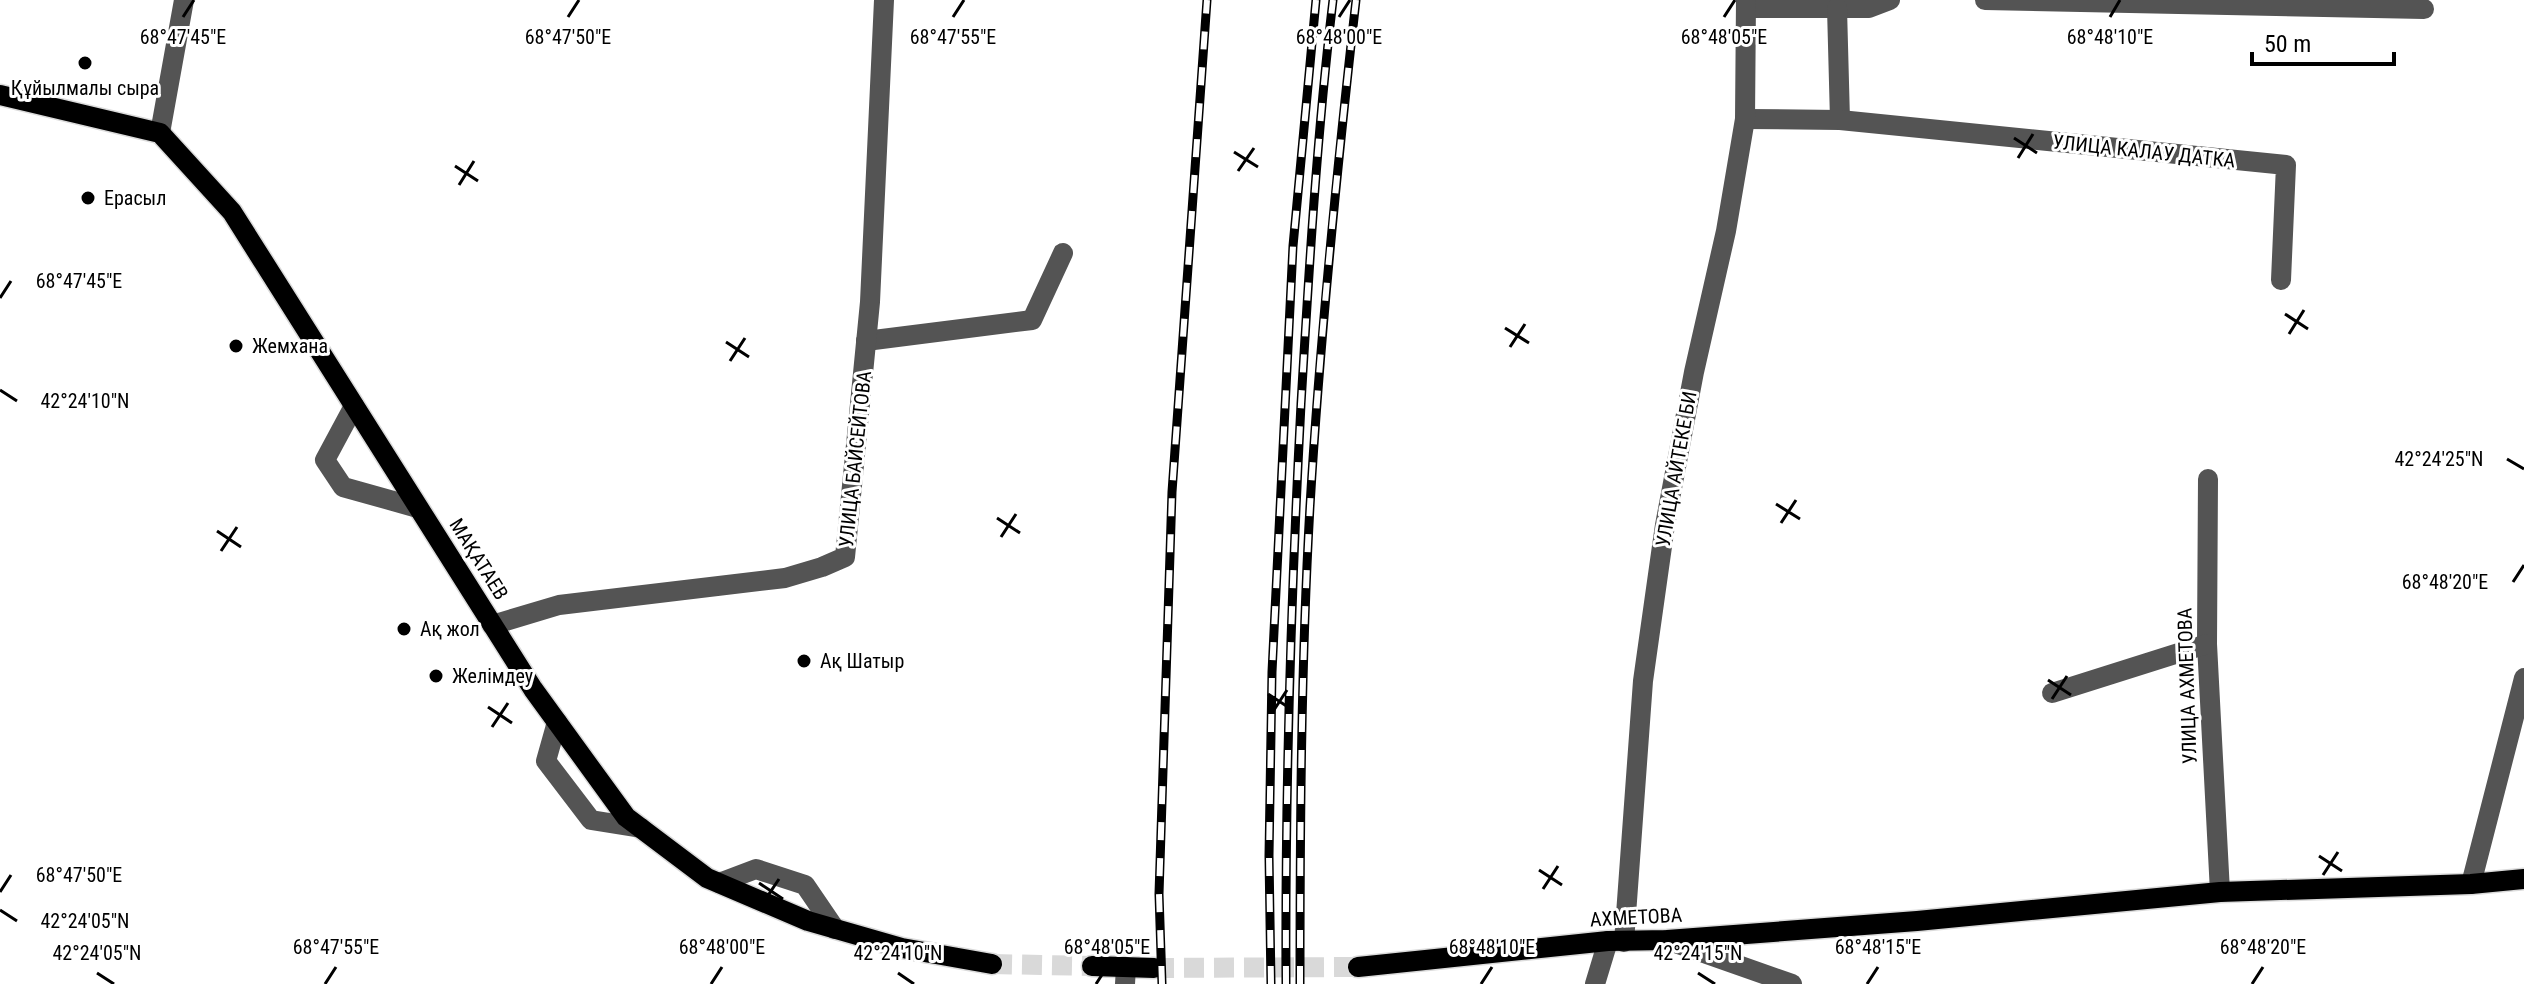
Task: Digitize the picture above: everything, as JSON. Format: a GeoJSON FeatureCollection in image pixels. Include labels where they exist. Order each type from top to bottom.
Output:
{"type":"FeatureCollection","features":[{"type":"Feature","properties":{"kind":"main road"},"geometry":{"type":"LineString","coordinates":[[0,95],[160,133]]}},
{"type":"Feature","properties":{"kind":"main road","name":"МАҚАТАЕВ"},"geometry":{"type":"LineString","coordinates":[[160,133],[232,212],[492,625],[626,817],[707,878],[808,921],[902,948],[992,964]]}},
{"type":"Feature","properties":{"kind":"main road"},"geometry":{"type":"LineString","coordinates":[[2220,892],[2471,884],[2524,879]]}},
{"type":"Feature","properties":{"kind":"main road","name":"АХМЕТОВА"},"geometry":{"type":"LineString","coordinates":[[1358,967],[1616,941],[1917,921],[2220,892]]}},
{"type":"Feature","properties":{"kind":"main road"},"geometry":{"type":"LineString","coordinates":[[1092,966],[1126,976],[1154,968]]}},
{"type":"Feature","properties":{"kind":"street"},"geometry":{"type":"LineString","coordinates":[[160,133],[184,0]]}},
{"type":"Feature","properties":{"kind":"street","name":"УЛИЦА БАЙСЕЙТОВА"},"geometry":{"type":"LineString","coordinates":[[492,625],[559,605],[785,578],[845,557],[866,341],[884,0]]}},
{"type":"Feature","properties":{"kind":"street"},"geometry":{"type":"LineString","coordinates":[[1746,4],[1869,8],[1890,0]]}},
{"type":"Feature","properties":{"kind":"street"},"geometry":{"type":"LineString","coordinates":[[1985,0],[2424,9]]}},
{"type":"Feature","properties":{"kind":"street","name":"УЛИЦА АЙТЕКЕ БИ"},"geometry":{"type":"LineString","coordinates":[[1595,984],[1616,941],[1643,681],[1665,525],[1694,372],[1726,231],[1745,119],[1746,4]]}},
{"type":"Feature","properties":{"kind":"street"},"geometry":{"type":"LineString","coordinates":[[1837,8],[1840,120]]}},
{"type":"Feature","properties":{"kind":"street","name":"УЛИЦА КАЛАУ ДАТКА"},"geometry":{"type":"LineString","coordinates":[[1745,119],[1840,120],[2286,165],[2281,280]]}},
{"type":"Feature","properties":{"kind":"street"},"geometry":{"type":"LineString","coordinates":[[866,341],[1032,320],[1063,253]]}},
{"type":"Feature","properties":{"kind":"street"},"geometry":{"type":"LineString","coordinates":[[354,406],[325,460],[343,487],[418,508]]}},
{"type":"Feature","properties":{"kind":"street","name":"УЛИЦА АХМЕТОВА"},"geometry":{"type":"LineString","coordinates":[[2208,479],[2207,644],[2220,892]]}},
{"type":"Feature","properties":{"kind":"street"},"geometry":{"type":"LineString","coordinates":[[2052,693],[2207,644]]}},
{"type":"Feature","properties":{"kind":"street"},"geometry":{"type":"LineString","coordinates":[[2471,884],[2524,678]]}},
{"type":"Feature","properties":{"kind":"street"},"geometry":{"type":"LineString","coordinates":[[557,722],[546,761],[591,820],[641,828]]}},
{"type":"Feature","properties":{"kind":"street"},"geometry":{"type":"LineString","coordinates":[[719,883],[756,869],[805,885],[835,929]]}},
{"type":"Feature","properties":{"kind":"street"},"geometry":{"type":"LineString","coordinates":[[1667,940],[1792,984]]}},
{"type":"Feature","properties":{"kind":"tunnel"},"geometry":{"type":"LineString","coordinates":[[992,964],[1092,966]]}},
{"type":"Feature","properties":{"kind":"tunnel"},"geometry":{"type":"LineString","coordinates":[[1154,968],[1358,967]]}},
{"type":"Feature","properties":{"kind":"railway"},"geometry":{"type":"LineString","coordinates":[[1162,984],[1159,894],[1172,492],[1207,0]]}},
{"type":"Feature","properties":{"kind":"railway"},"geometry":{"type":"LineString","coordinates":[[1271,984],[1269,856],[1272,672],[1293,246],[1316,0]]}},
{"type":"Feature","properties":{"kind":"railway"},"geometry":{"type":"LineString","coordinates":[[1286,984],[1288,766],[1297,476],[1314,202],[1333,0]]}},
{"type":"Feature","properties":{"kind":"railway"},"geometry":{"type":"LineString","coordinates":[[1300,984],[1302,745],[1310,506],[1330,253],[1356,0]]}},
{"type":"Feature","properties":{"kind":"place","name":"Құйылмалы сыра"},"geometry":{"type":"Point","coordinates":[85,63]}},
{"type":"Feature","properties":{"kind":"place","name":"Ерасыл"},"geometry":{"type":"Point","coordinates":[88,198]}},
{"type":"Feature","properties":{"kind":"place","name":"Жемхана"},"geometry":{"type":"Point","coordinates":[236,346]}},
{"type":"Feature","properties":{"kind":"place","name":"Ақ жол"},"geometry":{"type":"Point","coordinates":[404,629]}},
{"type":"Feature","properties":{"kind":"place","name":"Ақ Шатыр"},"geometry":{"type":"Point","coordinates":[804,661]}},
{"type":"Feature","properties":{"kind":"place","name":"Желімдеу"},"geometry":{"type":"Point","coordinates":[436,676]}}]}
